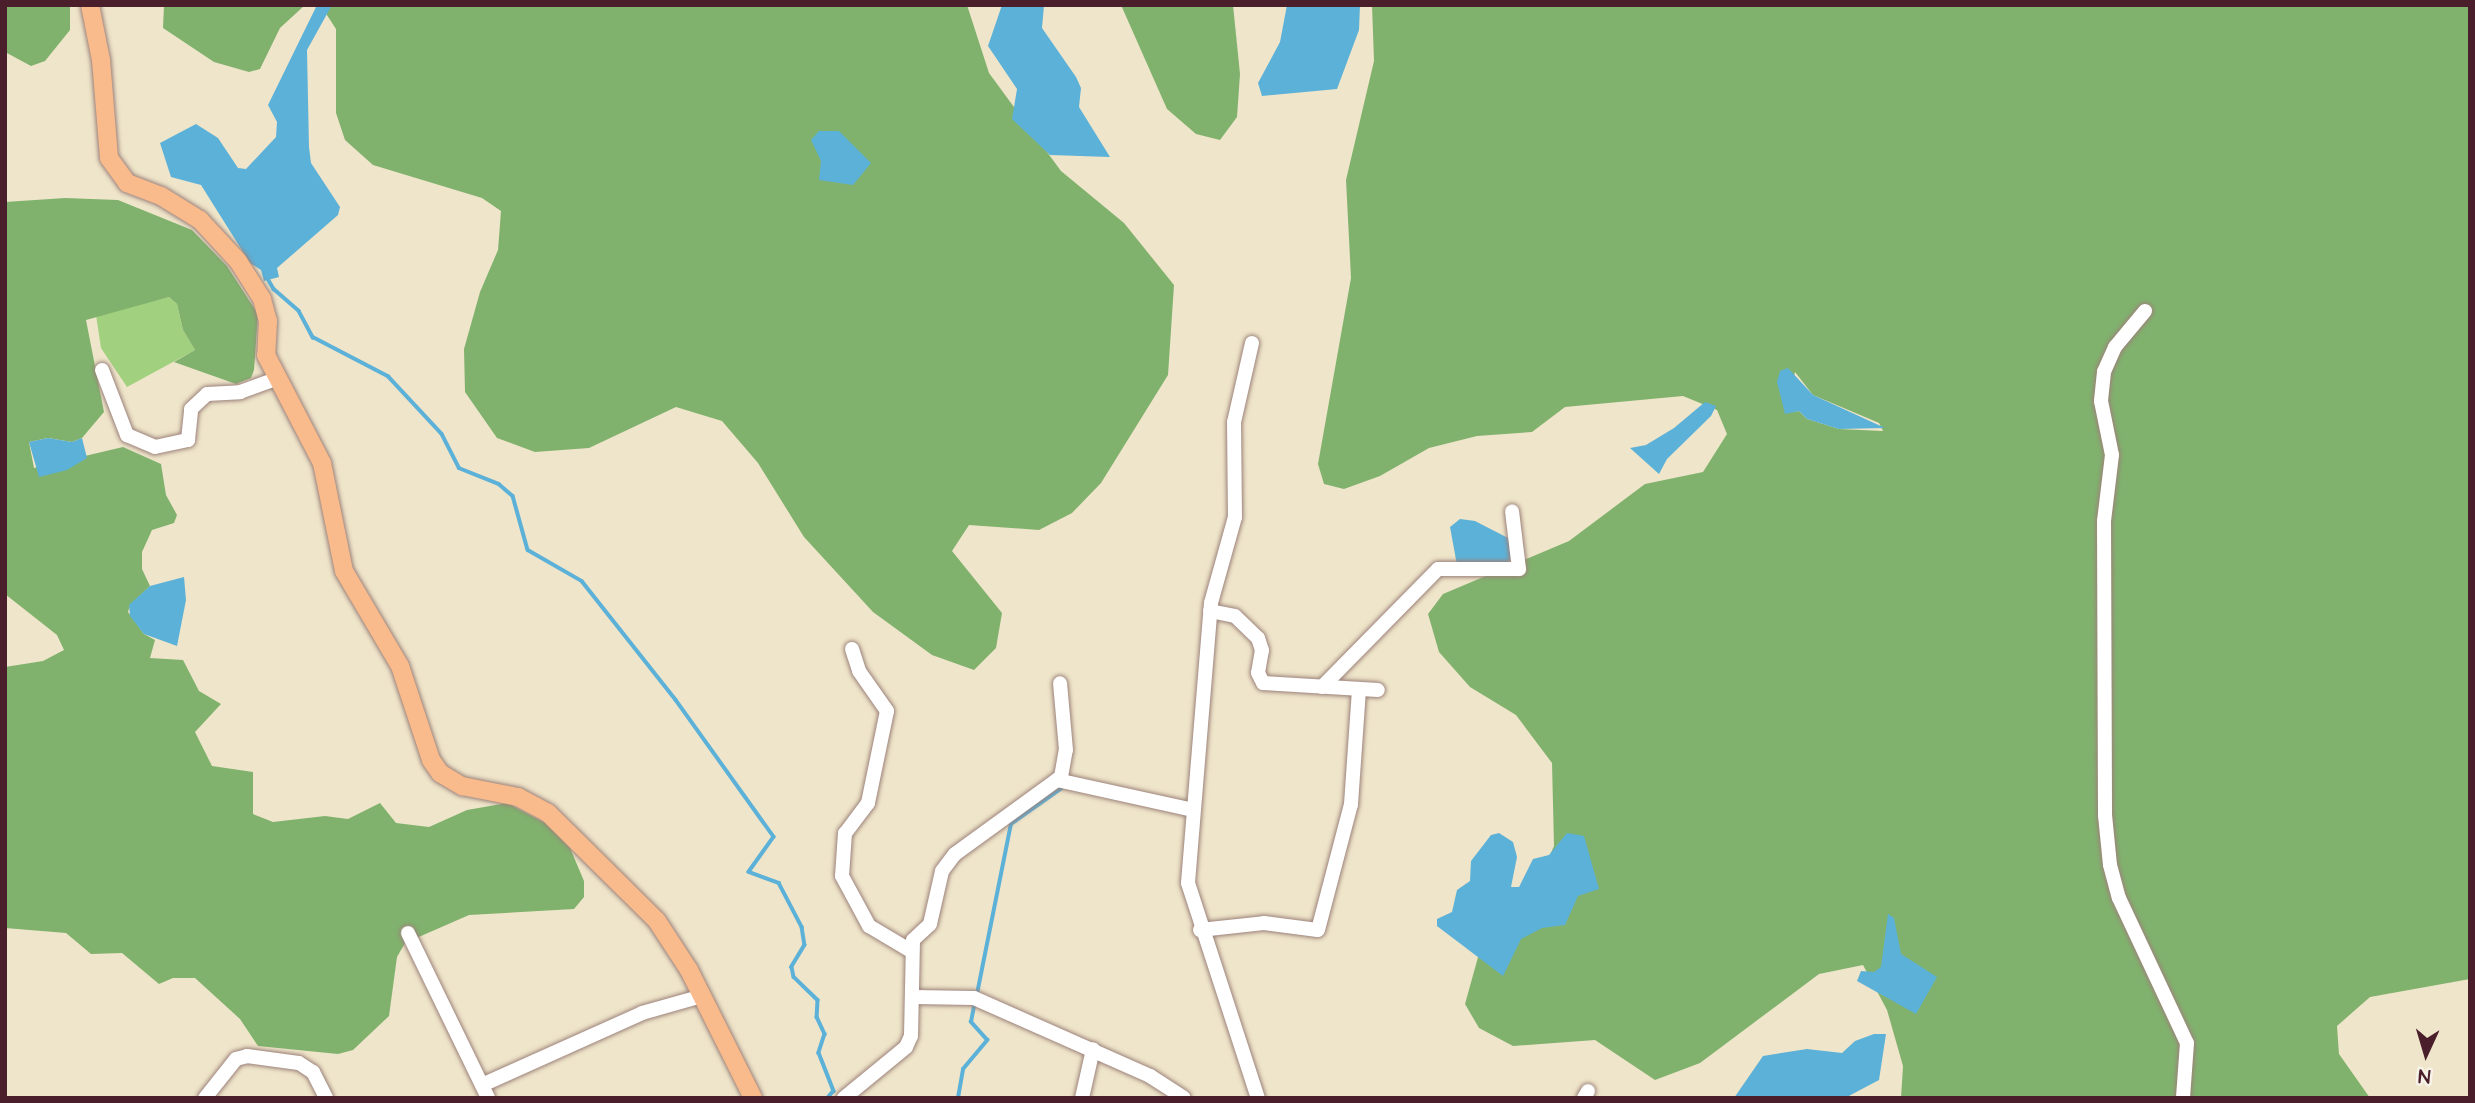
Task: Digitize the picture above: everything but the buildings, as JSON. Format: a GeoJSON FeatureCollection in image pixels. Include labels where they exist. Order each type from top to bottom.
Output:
{"type":"FeatureCollection","features":[{"type":"Feature","properties":{"kind":"main road"},"geometry":{"type":"LineString","coordinates":[[90,5],[101,60],[109,158],[127,183],[161,196],[200,220],[238,261],[262,299],[268,321],[266,355],[276,379],[322,463],[344,571],[395,656],[431,760],[440,773],[462,786],[517,797],[548,813],[657,921],[702,996],[753,1098]]}},
{"type":"Feature","properties":{"kind":"street"},"geometry":{"type":"LineString","coordinates":[[2145,312],[2115,347],[2103,382],[2101,401],[2112,455],[2104,522],[2105,815],[2110,865],[2119,898],[2188,1043],[2183,1098]]}},
{"type":"Feature","properties":{"kind":"street"},"geometry":{"type":"LineString","coordinates":[[1252,343],[1234,422],[1235,517],[1210,611],[1188,883],[1200,930],[1258,1098]]}},
{"type":"Feature","properties":{"kind":"street"},"geometry":{"type":"LineString","coordinates":[[102,370],[127,435],[155,447],[188,440],[191,410],[207,394],[240,392],[276,379]]}},
{"type":"Feature","properties":{"kind":"street"},"geometry":{"type":"LineString","coordinates":[[1322,687],[1438,569],[1519,569],[1512,511]]}},
{"type":"Feature","properties":{"kind":"street"},"geometry":{"type":"LineString","coordinates":[[1210,611],[1236,616],[1258,638],[1262,650],[1258,673],[1263,683],[1378,690]]}},
{"type":"Feature","properties":{"kind":"street"},"geometry":{"type":"LineString","coordinates":[[852,649],[859,671],[887,710],[868,803],[845,833],[842,876],[869,926],[911,951]]}},
{"type":"Feature","properties":{"kind":"street"},"geometry":{"type":"LineString","coordinates":[[844,1098],[906,1047],[914,1025],[912,940],[930,924],[942,871],[955,854],[1057,780],[1064,770],[1066,750],[1060,683]]}},
{"type":"Feature","properties":{"kind":"street"},"geometry":{"type":"LineString","coordinates":[[1200,930],[1254,923],[1318,930],[1350,804],[1359,689]]}},
{"type":"Feature","properties":{"kind":"street"},"geometry":{"type":"LineString","coordinates":[[1057,780],[1193,810]]}},
{"type":"Feature","properties":{"kind":"street"},"geometry":{"type":"LineString","coordinates":[[408,933],[485,1091],[642,1013],[702,996]]}},
{"type":"Feature","properties":{"kind":"street"},"geometry":{"type":"LineString","coordinates":[[914,997],[974,998],[1093,1049],[1184,1098]]}},
{"type":"Feature","properties":{"kind":"street"},"geometry":{"type":"LineString","coordinates":[[1082,1098],[1093,1049]]}},
{"type":"Feature","properties":{"kind":"street"},"geometry":{"type":"LineString","coordinates":[[205,1098],[236,1059],[247,1056],[299,1063],[313,1072],[326,1098]]}},
{"type":"Feature","properties":{"kind":"green space"},"geometry":{"type":"Polygon","coordinates":[[[5,5],[70,5],[70,30],[45,61],[31,66],[5,52],[5,5]]]}},
{"type":"Feature","properties":{"kind":"green space"},"geometry":{"type":"Polygon","coordinates":[[[164,5],[305,5],[280,28],[260,69],[249,72],[214,62],[163,28],[164,5]]]}},
{"type":"Feature","properties":{"kind":"green space"},"geometry":{"type":"Polygon","coordinates":[[[311,5],[967,5],[989,73],[1061,171],[1124,223],[1174,285],[1168,375],[1101,483],[1072,513],[1039,530],[969,525],[952,551],[1002,613],[996,648],[974,670],[932,655],[873,612],[804,537],[758,463],[722,421],[676,407],[589,448],[535,452],[497,438],[465,392],[464,349],[480,292],[498,250],[501,211],[482,198],[373,165],[345,140],[336,113],[336,29],[325,12],[311,5]]]}},
{"type":"Feature","properties":{"kind":"green space"},"geometry":{"type":"Polygon","coordinates":[[[1121,5],[1233,5],[1240,74],[1237,117],[1220,140],[1196,134],[1167,109],[1121,5]]]}},
{"type":"Feature","properties":{"kind":"green space"},"geometry":{"type":"Polygon","coordinates":[[[1372,5],[2470,5],[2470,979],[2370,997],[2337,1026],[2339,1054],[2370,1098],[1901,1098],[1903,1066],[1887,1010],[1863,965],[1819,974],[1700,1063],[1655,1080],[1595,1040],[1513,1046],[1479,1028],[1465,1004],[1480,950],[1536,887],[1554,846],[1552,763],[1516,715],[1470,687],[1439,652],[1428,614],[1443,594],[1569,541],[1645,484],[1703,472],[1727,434],[1717,410],[1683,396],[1565,407],[1532,432],[1477,436],[1429,448],[1380,476],[1344,489],[1324,484],[1318,464],[1351,278],[1346,180],[1374,61],[1372,5]],[[1795,372],[1786,413],[1799,411],[1807,419],[1839,429],[1883,431],[1879,423],[1813,395],[1795,372]]]}},
{"type":"Feature","properties":{"kind":"green space"},"geometry":{"type":"Polygon","coordinates":[[[65,198],[118,200],[192,230],[227,266],[258,314],[254,370],[251,378],[236,384],[174,362],[195,350],[183,330],[177,304],[169,297],[86,320],[104,412],[82,438],[72,442],[48,438],[29,442],[34,468],[123,447],[161,464],[166,495],[177,515],[174,523],[152,530],[142,552],[142,569],[150,586],[130,605],[128,612],[144,634],[155,640],[150,658],[183,660],[199,691],[221,704],[195,732],[212,766],[253,772],[253,814],[273,822],[325,816],[348,819],[380,803],[396,823],[429,827],[467,810],[507,803],[545,823],[570,848],[584,881],[584,897],[574,909],[469,915],[405,943],[397,957],[389,1016],[353,1050],[338,1054],[258,1046],[240,1019],[195,978],[173,978],[159,984],[122,953],[91,954],[66,933],[5,928],[5,667],[43,661],[64,650],[57,635],[5,594],[5,202],[65,198]]]}},
{"type":"Feature","properties":{"kind":"green space"},"geometry":{"type":"Polygon","coordinates":[[[169,297],[177,304],[183,330],[195,350],[127,387],[101,348],[96,315],[169,297]]]}},
{"type":"Feature","properties":{"kind":"water"},"geometry":{"type":"Polygon","coordinates":[[[317,5],[332,5],[307,50],[309,147],[311,163],[340,207],[338,215],[277,268],[279,277],[264,281],[261,270],[250,263],[201,185],[171,177],[160,143],[196,124],[218,138],[238,168],[246,169],[276,137],[277,122],[268,105],[317,5]]]}},
{"type":"Feature","properties":{"kind":"water"},"geometry":{"type":"Polygon","coordinates":[[[1002,5],[1044,5],[1042,28],[1076,77],[1081,88],[1079,107],[1110,157],[1050,155],[1012,119],[1017,89],[988,46],[1002,5]]]}},
{"type":"Feature","properties":{"kind":"water"},"geometry":{"type":"Polygon","coordinates":[[[1287,5],[1360,5],[1359,30],[1337,89],[1262,96],[1258,83],[1280,42],[1287,5]]]}},
{"type":"Feature","properties":{"kind":"water"},"geometry":{"type":"Polygon","coordinates":[[[819,131],[839,131],[871,163],[853,185],[819,180],[821,161],[811,140],[819,131]]]}},
{"type":"Feature","properties":{"kind":"water"},"geometry":{"type":"Polygon","coordinates":[[[1788,368],[1813,395],[1885,428],[1839,429],[1807,419],[1799,411],[1785,414],[1777,382],[1780,371],[1788,368]]]}},
{"type":"Feature","properties":{"kind":"water"},"geometry":{"type":"Polygon","coordinates":[[[1705,402],[1716,406],[1711,416],[1667,459],[1659,474],[1630,448],[1646,445],[1674,428],[1705,402]]]}},
{"type":"Feature","properties":{"kind":"water"},"geometry":{"type":"Polygon","coordinates":[[[48,438],[72,442],[82,438],[87,458],[67,470],[39,477],[29,442],[48,438]]]}},
{"type":"Feature","properties":{"kind":"water"},"geometry":{"type":"Polygon","coordinates":[[[1460,519],[1475,521],[1508,538],[1513,556],[1505,565],[1457,565],[1450,527],[1460,519]]]}},
{"type":"Feature","properties":{"kind":"water"},"geometry":{"type":"Polygon","coordinates":[[[184,577],[186,600],[177,646],[144,634],[130,616],[129,605],[150,586],[184,577]]]}},
{"type":"Feature","properties":{"kind":"water"},"geometry":{"type":"Polygon","coordinates":[[[1499,833],[1513,842],[1517,857],[1511,887],[1519,887],[1533,859],[1549,855],[1567,833],[1584,836],[1599,889],[1578,896],[1565,925],[1542,928],[1521,939],[1503,976],[1437,926],[1437,919],[1452,912],[1457,890],[1470,881],[1471,861],[1491,835],[1499,833]]]}},
{"type":"Feature","properties":{"kind":"water"},"geometry":{"type":"Polygon","coordinates":[[[1888,914],[1894,918],[1901,954],[1937,977],[1916,1014],[1857,981],[1861,971],[1874,972],[1881,967],[1888,914]]]}},
{"type":"Feature","properties":{"kind":"water"},"geometry":{"type":"Polygon","coordinates":[[[1874,1034],[1886,1034],[1879,1080],[1845,1098],[1734,1098],[1763,1056],[1807,1049],[1842,1053],[1855,1041],[1874,1034]]]}},
{"type":"Feature","properties":{"kind":"waterway"},"geometry":{"type":"LineString","coordinates":[[267,277],[274,289],[299,311],[313,337],[388,376],[442,434],[459,468],[499,484],[513,496],[528,550],[582,581],[676,700],[774,837],[749,872],[779,883],[802,927],[805,945],[792,967],[794,977],[818,1000],[817,1017],[825,1034],[819,1053],[834,1091],[828,1098]]}},
{"type":"Feature","properties":{"kind":"waterway"},"geometry":{"type":"LineString","coordinates":[[977,994],[1011,824],[1062,788]]}},
{"type":"Feature","properties":{"kind":"waterway"},"geometry":{"type":"LineString","coordinates":[[958,1098],[963,1069],[987,1040],[971,1022],[975,1002]]}}]}
